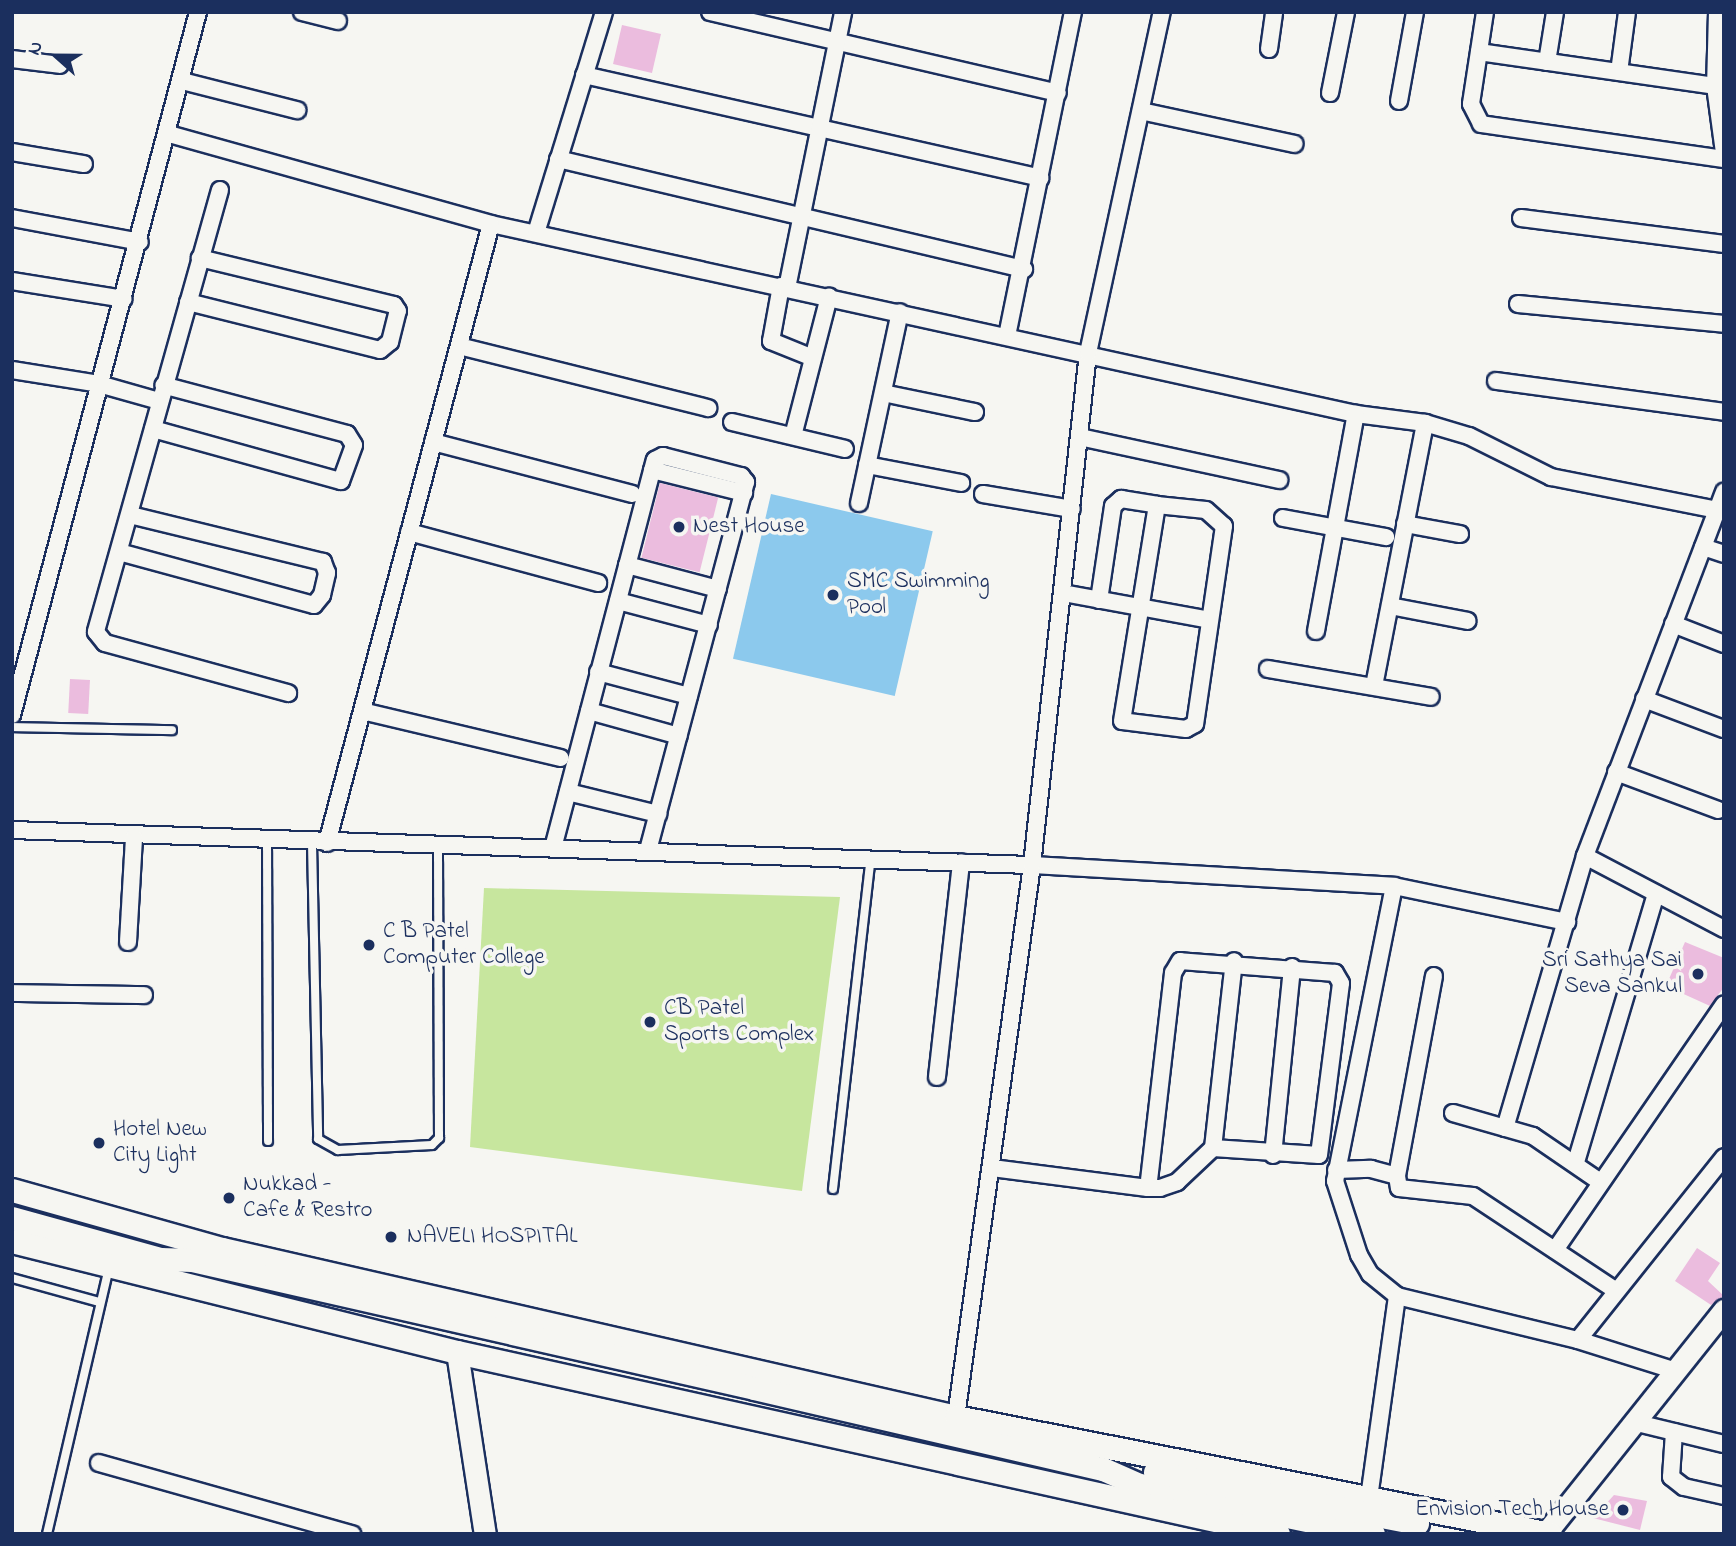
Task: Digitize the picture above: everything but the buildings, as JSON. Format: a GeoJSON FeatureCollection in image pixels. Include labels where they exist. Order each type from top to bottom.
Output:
{"type":"FeatureCollection","features":[{"type":"Feature","properties":{"kind":"main road"},"geometry":{"type":"LineString","coordinates":[[12,1190],[222,1249],[956,1417],[1547,1533]]}},
{"type":"Feature","properties":{"kind":"main road"},"geometry":{"type":"LineString","coordinates":[[12,1201],[164,1245],[192,1260]]}},
{"type":"Feature","properties":{"kind":"main road"},"geometry":{"type":"LineString","coordinates":[[12,1219],[160,1259],[192,1260],[1103,1469],[1139,1485],[1373,1534]]}},
{"type":"Feature","properties":{"kind":"main road"},"geometry":{"type":"LineString","coordinates":[[12,1241],[109,1268],[457,1352],[1278,1534]]}},
{"type":"Feature","properties":{"kind":"main road"},"geometry":{"type":"LineString","coordinates":[[1103,1469],[1139,1469],[1469,1534]]}},
{"type":"Feature","properties":{"kind":"street"},"geometry":{"type":"LineString","coordinates":[[14,705],[169,134],[198,12]]}},
{"type":"Feature","properties":{"kind":"street"},"geometry":{"type":"LineString","coordinates":[[302,12],[338,21]]}},
{"type":"Feature","properties":{"kind":"street"},"geometry":{"type":"LineString","coordinates":[[536,233],[604,12]]}},
{"type":"Feature","properties":{"kind":"street"},"geometry":{"type":"LineString","coordinates":[[710,12],[1058,93]]}},
{"type":"Feature","properties":{"kind":"street"},"geometry":{"type":"LineString","coordinates":[[813,358],[771,341],[821,129],[843,12]]}},
{"type":"Feature","properties":{"kind":"street"},"geometry":{"type":"LineString","coordinates":[[1007,336],[1024,269],[1073,12]]}},
{"type":"Feature","properties":{"kind":"street"},"geometry":{"type":"LineString","coordinates":[[956,1417],[1032,865],[1088,354],[1162,12]]}},
{"type":"Feature","properties":{"kind":"street"},"geometry":{"type":"LineString","coordinates":[[1269,49],[1274,12]]}},
{"type":"Feature","properties":{"kind":"street"},"geometry":{"type":"LineString","coordinates":[[1330,93],[1346,12]]}},
{"type":"Feature","properties":{"kind":"street"},"geometry":{"type":"LineString","coordinates":[[1399,101],[1416,12]]}},
{"type":"Feature","properties":{"kind":"street"},"geometry":{"type":"LineString","coordinates":[[1485,12],[1471,104],[1481,124],[1724,159]]}},
{"type":"Feature","properties":{"kind":"street"},"geometry":{"type":"LineString","coordinates":[[1548,62],[1555,12]]}},
{"type":"Feature","properties":{"kind":"street"},"geometry":{"type":"LineString","coordinates":[[1619,72],[1627,12]]}},
{"type":"Feature","properties":{"kind":"street"},"geometry":{"type":"LineString","coordinates":[[1717,12],[1715,86],[1724,153]]}},
{"type":"Feature","properties":{"kind":"street"},"geometry":{"type":"LineString","coordinates":[[1479,52],[1715,86]]}},
{"type":"Feature","properties":{"kind":"street"},"geometry":{"type":"LineString","coordinates":[[12,59],[60,65]]}},
{"type":"Feature","properties":{"kind":"street"},"geometry":{"type":"LineString","coordinates":[[584,75],[1041,178]]}},
{"type":"Feature","properties":{"kind":"street"},"geometry":{"type":"LineString","coordinates":[[182,81],[298,110]]}},
{"type":"Feature","properties":{"kind":"street"},"geometry":{"type":"LineString","coordinates":[[1141,111],[1295,144]]}},
{"type":"Feature","properties":{"kind":"street"},"geometry":{"type":"LineString","coordinates":[[169,134],[491,224],[1356,414],[1425,423],[1469,436],[1551,477],[1717,510]]}},
{"type":"Feature","properties":{"kind":"street"},"geometry":{"type":"LineString","coordinates":[[12,152],[85,164]]}},
{"type":"Feature","properties":{"kind":"street"},"geometry":{"type":"LineString","coordinates":[[558,159],[1024,269]]}},
{"type":"Feature","properties":{"kind":"street"},"geometry":{"type":"LineString","coordinates":[[220,190],[163,385],[98,639],[288,693]]}},
{"type":"Feature","properties":{"kind":"street"},"geometry":{"type":"LineString","coordinates":[[12,218],[140,242]]}},
{"type":"Feature","properties":{"kind":"street"},"geometry":{"type":"LineString","coordinates":[[1521,218],[1724,244]]}},
{"type":"Feature","properties":{"kind":"street"},"geometry":{"type":"LineString","coordinates":[[319,843],[362,711],[491,224]]}},
{"type":"Feature","properties":{"kind":"street"},"geometry":{"type":"LineString","coordinates":[[188,302],[380,350],[390,342],[398,311],[394,305],[200,258]]}},
{"type":"Feature","properties":{"kind":"street"},"geometry":{"type":"LineString","coordinates":[[12,281],[124,299]]}},
{"type":"Feature","properties":{"kind":"street"},"geometry":{"type":"LineString","coordinates":[[793,436],[829,297]]}},
{"type":"Feature","properties":{"kind":"street"},"geometry":{"type":"LineString","coordinates":[[1518,303],[1724,324]]}},
{"type":"Feature","properties":{"kind":"street"},"geometry":{"type":"LineString","coordinates":[[859,503],[900,312]]}},
{"type":"Feature","properties":{"kind":"street"},"geometry":{"type":"LineString","coordinates":[[459,346],[708,408]]}},
{"type":"Feature","properties":{"kind":"street"},"geometry":{"type":"LineString","coordinates":[[12,370],[99,384],[159,401]]}},
{"type":"Feature","properties":{"kind":"street"},"geometry":{"type":"LineString","coordinates":[[1496,381],[1724,412]]}},
{"type":"Feature","properties":{"kind":"street"},"geometry":{"type":"LineString","coordinates":[[153,429],[341,481],[354,446],[347,434],[163,385]]}},
{"type":"Feature","properties":{"kind":"street"},"geometry":{"type":"LineString","coordinates":[[883,393],[975,412]]}},
{"type":"Feature","properties":{"kind":"street"},"geometry":{"type":"LineString","coordinates":[[1316,631],[1356,414]]}},
{"type":"Feature","properties":{"kind":"street"},"geometry":{"type":"LineString","coordinates":[[732,422],[845,449]]}},
{"type":"Feature","properties":{"kind":"street"},"geometry":{"type":"LineString","coordinates":[[1374,686],[1425,423]]}},
{"type":"Feature","properties":{"kind":"street"},"geometry":{"type":"LineString","coordinates":[[1080,437],[1279,480]]}},
{"type":"Feature","properties":{"kind":"street"},"geometry":{"type":"LineString","coordinates":[[433,442],[632,494]]}},
{"type":"Feature","properties":{"kind":"street"},"geometry":{"type":"LineString","coordinates":[[553,848],[652,470],[655,460],[663,457],[741,476],[744,493],[648,851]]}},
{"type":"Feature","properties":{"kind":"street"},"geometry":{"type":"LineString","coordinates":[[867,465],[961,483]]}},
{"type":"Feature","properties":{"kind":"street"},"geometry":{"type":"LineString","coordinates":[[1505,1128],[1585,856],[1724,492]]}},
{"type":"Feature","properties":{"kind":"street"},"geometry":{"type":"LineString","coordinates":[[983,494],[1072,509]]}},
{"type":"Feature","properties":{"kind":"street"},"geometry":{"type":"LineString","coordinates":[[1099,600],[1113,506],[1121,499],[1206,510],[1224,526],[1195,724],[1186,729],[1122,722],[1157,505]]}},
{"type":"Feature","properties":{"kind":"street"},"geometry":{"type":"LineString","coordinates":[[119,552],[314,605],[322,596],[327,573],[323,562],[130,515]]}},
{"type":"Feature","properties":{"kind":"street"},"geometry":{"type":"LineString","coordinates":[[1283,518],[1386,537]]}},
{"type":"Feature","properties":{"kind":"street"},"geometry":{"type":"LineString","coordinates":[[1405,524],[1460,534]]}},
{"type":"Feature","properties":{"kind":"street"},"geometry":{"type":"LineString","coordinates":[[408,532],[598,583]]}},
{"type":"Feature","properties":{"kind":"street"},"geometry":{"type":"LineString","coordinates":[[1703,547],[1724,554]]}},
{"type":"Feature","properties":{"kind":"street"},"geometry":{"type":"LineString","coordinates":[[627,565],[718,589]]}},
{"type":"Feature","properties":{"kind":"street"},"geometry":{"type":"LineString","coordinates":[[1063,593],[1210,620]]}},
{"type":"Feature","properties":{"kind":"street"},"geometry":{"type":"LineString","coordinates":[[618,601],[709,625]]}},
{"type":"Feature","properties":{"kind":"street"},"geometry":{"type":"LineString","coordinates":[[1390,606],[1468,621]]}},
{"type":"Feature","properties":{"kind":"street"},"geometry":{"type":"LineString","coordinates":[[1673,624],[1724,643]]}},
{"type":"Feature","properties":{"kind":"street"},"geometry":{"type":"LineString","coordinates":[[1268,669],[1431,697]]}},
{"type":"Feature","properties":{"kind":"street"},"geometry":{"type":"LineString","coordinates":[[598,673],[690,696]]}},
{"type":"Feature","properties":{"kind":"street"},"geometry":{"type":"LineString","coordinates":[[1644,699],[1724,729]]}},
{"type":"Feature","properties":{"kind":"street"},"geometry":{"type":"LineString","coordinates":[[362,711],[561,758]]}},
{"type":"Feature","properties":{"kind":"street"},"geometry":{"type":"LineString","coordinates":[[589,711],[679,736]]}},
{"type":"Feature","properties":{"kind":"street"},"geometry":{"type":"LineString","coordinates":[[1616,772],[1718,810]]}},
{"type":"Feature","properties":{"kind":"street"},"geometry":{"type":"LineString","coordinates":[[568,792],[658,814]]}},
{"type":"Feature","properties":{"kind":"street"},"geometry":{"type":"LineString","coordinates":[[12,830],[134,837],[871,858],[1394,886],[1567,922]]}},
{"type":"Feature","properties":{"kind":"street"},"geometry":{"type":"LineString","coordinates":[[128,942],[134,837]]}},
{"type":"Feature","properties":{"kind":"street"},"geometry":{"type":"LineString","coordinates":[[1585,856],[1724,929]]}},
{"type":"Feature","properties":{"kind":"street"},"geometry":{"type":"LineString","coordinates":[[937,1077],[961,862]]}},
{"type":"Feature","properties":{"kind":"street"},"geometry":{"type":"LineString","coordinates":[[1394,886],[1336,1170],[1336,1191],[1359,1255],[1370,1274],[1397,1296],[1578,1340],[1673,1370]]}},
{"type":"Feature","properties":{"kind":"street"},"geometry":{"type":"LineString","coordinates":[[1576,1162],[1656,894]]}},
{"type":"Feature","properties":{"kind":"street"},"geometry":{"type":"LineString","coordinates":[[1148,1188],[1176,966],[1185,959],[1327,970],[1341,983],[1321,1150],[1314,1158],[1213,1148]]}},
{"type":"Feature","properties":{"kind":"street"},"geometry":{"type":"LineString","coordinates":[[991,1168],[1148,1188],[1169,1187],[1213,1148],[1234,961]]}},
{"type":"Feature","properties":{"kind":"street"},"geometry":{"type":"LineString","coordinates":[[1273,1155],[1292,967]]}},
{"type":"Feature","properties":{"kind":"street"},"geometry":{"type":"LineString","coordinates":[[1434,976],[1397,1176],[1404,1191],[1473,1196],[1615,1290]]}},
{"type":"Feature","properties":{"kind":"street"},"geometry":{"type":"LineString","coordinates":[[12,993],[144,995]]}},
{"type":"Feature","properties":{"kind":"street"},"geometry":{"type":"LineString","coordinates":[[1555,1250],[1599,1181],[1724,1003]]}},
{"type":"Feature","properties":{"kind":"street"},"geometry":{"type":"LineString","coordinates":[[1453,1113],[1542,1140],[1599,1181]]}},
{"type":"Feature","properties":{"kind":"street"},"geometry":{"type":"LineString","coordinates":[[1578,1340],[1615,1290],[1724,1157]]}},
{"type":"Feature","properties":{"kind":"street"},"geometry":{"type":"LineString","coordinates":[[1336,1170],[1371,1169],[1397,1176]]}},
{"type":"Feature","properties":{"kind":"street"},"geometry":{"type":"LineString","coordinates":[[1369,1498],[1397,1296]]}},
{"type":"Feature","properties":{"kind":"street"},"geometry":{"type":"LineString","coordinates":[[1547,1533],[1673,1370],[1716,1330],[1724,1310]]}},
{"type":"Feature","properties":{"kind":"street"},"geometry":{"type":"LineString","coordinates":[[457,1352],[485,1534]]}},
{"type":"Feature","properties":{"kind":"street"},"geometry":{"type":"LineString","coordinates":[[1633,1422],[1724,1444]]}},
{"type":"Feature","properties":{"kind":"street"},"geometry":{"type":"LineString","coordinates":[[1674,1432],[1671,1478],[1684,1487],[1724,1496]]}},
{"type":"Feature","properties":{"kind":"street"},"geometry":{"type":"LineString","coordinates":[[99,1463],[352,1534]]}},
{"type":"Feature","properties":{"kind":"lane"},"geometry":{"type":"LineString","coordinates":[[12,727],[172,730]]}},
{"type":"Feature","properties":{"kind":"lane"},"geometry":{"type":"LineString","coordinates":[[267,841],[268,1141]]}},
{"type":"Feature","properties":{"kind":"lane"},"geometry":{"type":"LineString","coordinates":[[319,843],[318,1139],[338,1150],[432,1145],[439,1138],[438,845]]}},
{"type":"Feature","properties":{"kind":"lane"},"geometry":{"type":"LineString","coordinates":[[833,1189],[871,858]]}},
{"type":"Feature","properties":{"kind":"lane"},"geometry":{"type":"LineString","coordinates":[[47,1534],[99,1301],[109,1268]]}},
{"type":"Feature","properties":{"kind":"lane"},"geometry":{"type":"LineString","coordinates":[[12,1278],[99,1301]]}},
{"type":"Feature","properties":{"kind":"green space","name":"CB Patel Sports Complex"},"geometry":{"type":"Polygon","coordinates":[[[484,888],[840,897],[802,1191],[470,1147],[484,888]]]}},
{"type":"Feature","properties":{"kind":"water","name":"SMC Swimming Pool"},"geometry":{"type":"Polygon","coordinates":[[[771,494],[933,531],[895,696],[733,659],[771,494]]]}},
{"type":"Feature","properties":{"kind":"place","name":"Nest House"},"geometry":{"type":"Point","coordinates":[679,527]}},
{"type":"Feature","properties":{"kind":"place","name":"SMC Swimming Pool"},"geometry":{"type":"Point","coordinates":[833,595]}},
{"type":"Feature","properties":{"kind":"place","name":"C B Patel Computer College"},"geometry":{"type":"Point","coordinates":[369,945]}},
{"type":"Feature","properties":{"kind":"place","name":"Sri Sathya Sai Seva Sankul"},"geometry":{"type":"Point","coordinates":[1698,974]}},
{"type":"Feature","properties":{"kind":"place","name":"CB Patel Sports Complex"},"geometry":{"type":"Point","coordinates":[650,1022]}},
{"type":"Feature","properties":{"kind":"place","name":"Hotel New City Light"},"geometry":{"type":"Point","coordinates":[99,1143]}},
{"type":"Feature","properties":{"kind":"place","name":"Nukkad - Cafe & Restro"},"geometry":{"type":"Point","coordinates":[229,1198]}},
{"type":"Feature","properties":{"kind":"place","name":"NAVELI HOSPITAL"},"geometry":{"type":"Point","coordinates":[391,1237]}},
{"type":"Feature","properties":{"kind":"place","name":"Envision Tech House"},"geometry":{"type":"Point","coordinates":[1623,1510]}}]}
